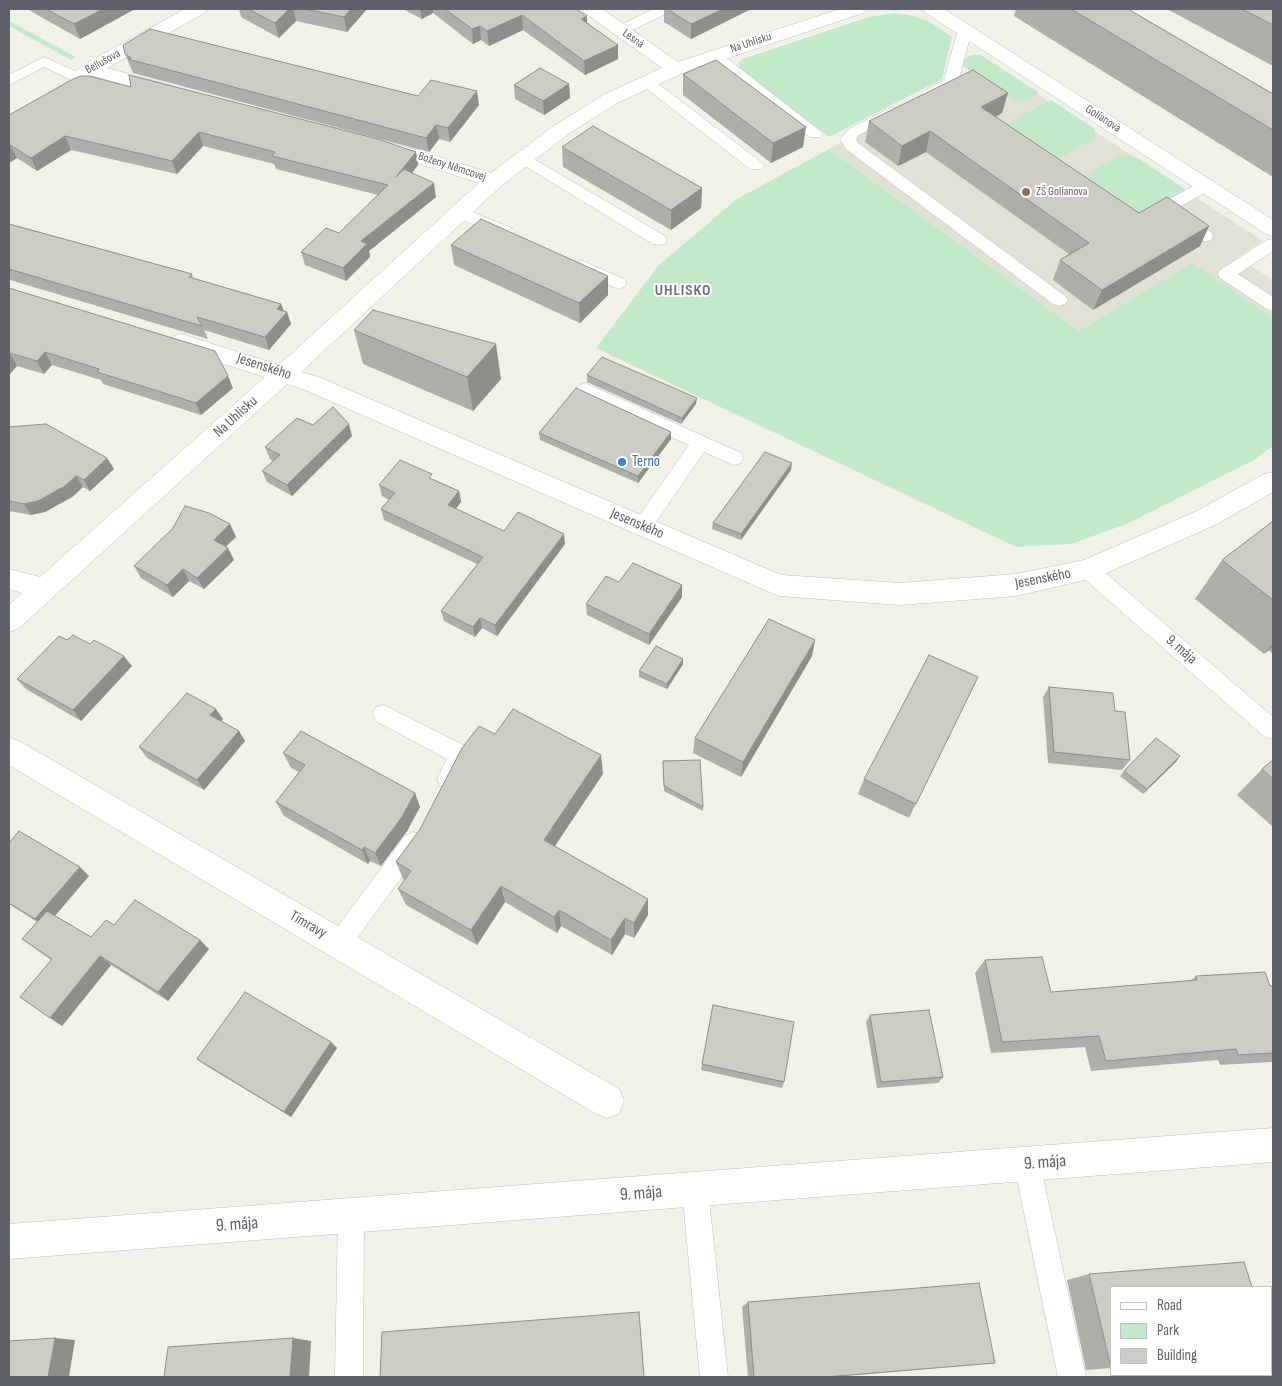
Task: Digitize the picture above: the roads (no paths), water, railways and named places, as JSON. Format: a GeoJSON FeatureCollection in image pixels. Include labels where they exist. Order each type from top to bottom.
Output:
{"type":"FeatureCollection","features":[{"type":"Feature","properties":{"kind":"street","name":"Bellušova"},"geometry":{"type":"LineString","coordinates":[[59,87],[198,9]]}},
{"type":"Feature","properties":{"kind":"street","name":"Lesná"},"geometry":{"type":"LineString","coordinates":[[591,9],[676,69]]}},
{"type":"Feature","properties":{"kind":"street","name":"Na Uhlisku"},"geometry":{"type":"LineString","coordinates":[[9,621],[285,373],[494,181],[522,158],[584,114],[676,69],[857,9]]}},
{"type":"Feature","properties":{"kind":"street","name":"Golianova"},"geometry":{"type":"LineString","coordinates":[[932,9],[1273,229]]}},
{"type":"Feature","properties":{"kind":"street"},"geometry":{"type":"LineString","coordinates":[[83,73],[185,94]]}},
{"type":"Feature","properties":{"kind":"street","name":"Boženy Němcovej"},"geometry":{"type":"LineString","coordinates":[[358,140],[429,159],[494,181]]}},
{"type":"Feature","properties":{"kind":"street","name":"Jesenského"},"geometry":{"type":"LineString","coordinates":[[159,335],[285,373],[779,585],[900,594],[1016,585],[1088,570],[1206,518],[1273,481]]}},
{"type":"Feature","properties":{"kind":"street"},"geometry":{"type":"LineString","coordinates":[[9,579],[44,589]]}},
{"type":"Feature","properties":{"kind":"street","name":"Timravy"},"geometry":{"type":"LineString","coordinates":[[9,750],[607,1101]]}},
{"type":"Feature","properties":{"kind":"street","name":"9. mája"},"geometry":{"type":"LineString","coordinates":[[9,1242],[1273,1145]]}},
{"type":"Feature","properties":{"kind":"lane"},"geometry":{"type":"LineString","coordinates":[[621,30],[665,9]]}},
{"type":"Feature","properties":{"kind":"lane"},"geometry":{"type":"LineString","coordinates":[[965,30],[961,73],[952,82],[854,132],[848,139],[851,146],[1059,300]]}},
{"type":"Feature","properties":{"kind":"lane"},"geometry":{"type":"LineString","coordinates":[[714,55],[815,134]]}},
{"type":"Feature","properties":{"kind":"lane"},"geometry":{"type":"LineString","coordinates":[[9,81],[44,61],[83,73]]}},
{"type":"Feature","properties":{"kind":"lane"},"geometry":{"type":"LineString","coordinates":[[647,82],[756,166]]}},
{"type":"Feature","properties":{"kind":"lane"},"geometry":{"type":"LineString","coordinates":[[522,158],[659,240]]}},
{"type":"Feature","properties":{"kind":"lane"},"geometry":{"type":"LineString","coordinates":[[1205,185],[1164,209],[1205,236]]}},
{"type":"Feature","properties":{"kind":"lane"},"geometry":{"type":"LineString","coordinates":[[460,212],[519,238]]}},
{"type":"Feature","properties":{"kind":"lane"},"geometry":{"type":"LineString","coordinates":[[1273,244],[1226,274],[1273,305]]}},
{"type":"Feature","properties":{"kind":"lane"},"geometry":{"type":"LineString","coordinates":[[564,258],[618,283]]}},
{"type":"Feature","properties":{"kind":"lane"},"geometry":{"type":"LineString","coordinates":[[585,390],[734,458]]}},
{"type":"Feature","properties":{"kind":"lane"},"geometry":{"type":"LineString","coordinates":[[642,527],[701,442]]}},
{"type":"Feature","properties":{"kind":"lane","name":"9. mája"},"geometry":{"type":"LineString","coordinates":[[1088,570],[1273,730]]}},
{"type":"Feature","properties":{"kind":"lane"},"geometry":{"type":"LineString","coordinates":[[384,714],[461,755],[438,797]]}},
{"type":"Feature","properties":{"kind":"lane"},"geometry":{"type":"LineString","coordinates":[[339,944],[416,839],[425,822]]}},
{"type":"Feature","properties":{"kind":"lane"},"geometry":{"type":"LineString","coordinates":[[1027,1164],[1072,1377]]}},
{"type":"Feature","properties":{"kind":"lane"},"geometry":{"type":"LineString","coordinates":[[695,1190],[714,1377]]}},
{"type":"Feature","properties":{"kind":"lane"},"geometry":{"type":"LineString","coordinates":[[349,1377],[352,1216]]}},
{"type":"Feature","properties":{"kind":"place","name":"ZŠ Golianova"},"geometry":{"type":"Point","coordinates":[1026,192]}},
{"type":"Feature","properties":{"kind":"place","name":"Terno"},"geometry":{"type":"Point","coordinates":[622,462]}},
{"type":"Feature","properties":{"kind":"district","name":"UHLISKO"},"geometry":{"type":"Point","coordinates":[683,291]}}]}
